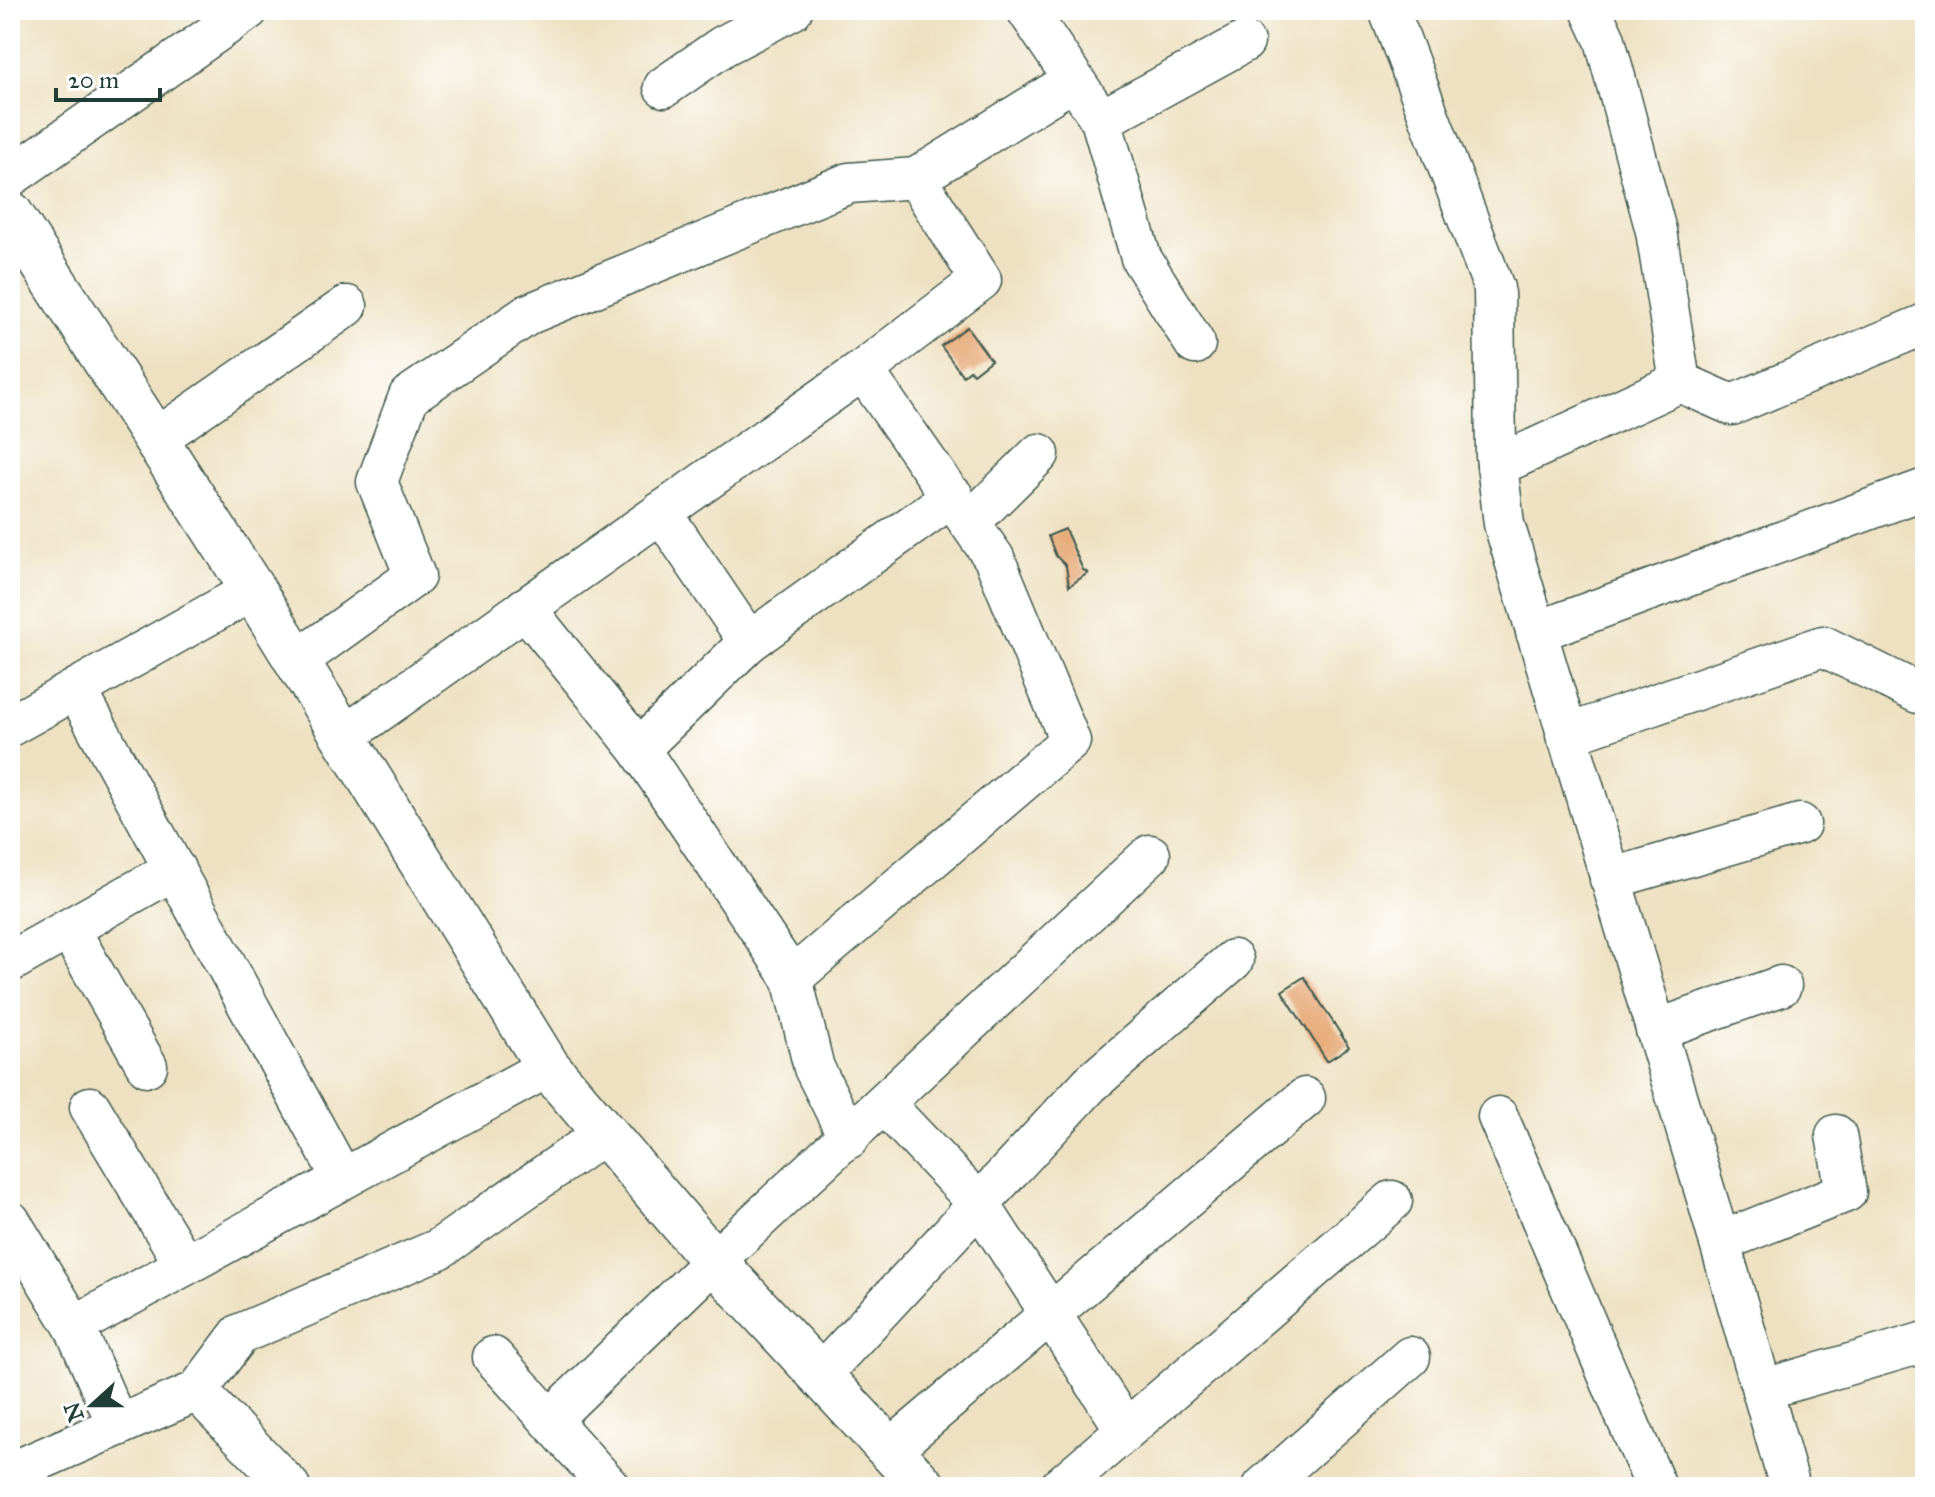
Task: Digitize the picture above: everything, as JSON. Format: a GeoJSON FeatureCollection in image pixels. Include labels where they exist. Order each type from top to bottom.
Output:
{"type":"FeatureCollection","features":[{"type":"Feature","properties":{"kind":"street"},"geometry":{"type":"LineString","coordinates":[[10,177],[248,10]]}},
{"type":"Feature","properties":{"kind":"street"},"geometry":{"type":"LineString","coordinates":[[664,87],[723,46],[792,10]]}},
{"type":"Feature","properties":{"kind":"street"},"geometry":{"type":"LineString","coordinates":[[1027,10],[1101,120],[1141,258],[1195,344]]}},
{"type":"Feature","properties":{"kind":"street"},"geometry":{"type":"LineString","coordinates":[[1389,10],[1494,288],[1497,466],[1504,524],[1720,1242],[1790,1487]]}},
{"type":"Feature","properties":{"kind":"street"},"geometry":{"type":"LineString","coordinates":[[1591,10],[1605,40],[1656,231],[1680,382]]}},
{"type":"Feature","properties":{"kind":"street"},"geometry":{"type":"LineString","coordinates":[[1101,120],[1244,42]]}},
{"type":"Feature","properties":{"kind":"street"},"geometry":{"type":"LineString","coordinates":[[297,661],[415,576],[377,482],[409,396],[529,314],[849,183],[916,178],[1074,80]]}},
{"type":"Feature","properties":{"kind":"street"},"geometry":{"type":"LineString","coordinates":[[343,737],[863,370],[981,280],[916,178]]}},
{"type":"Feature","properties":{"kind":"street"},"geometry":{"type":"LineString","coordinates":[[10,213],[253,590],[548,1067],[714,1261],[924,1487]]}},
{"type":"Feature","properties":{"kind":"street"},"geometry":{"type":"LineString","coordinates":[[156,439],[347,306]]}},
{"type":"Feature","properties":{"kind":"street"},"geometry":{"type":"LineString","coordinates":[[1497,466],[1680,382],[1732,405],[1925,324]]}},
{"type":"Feature","properties":{"kind":"street"},"geometry":{"type":"LineString","coordinates":[[792,978],[1070,741],[994,558],[863,370]]}},
{"type":"Feature","properties":{"kind":"street"},"geometry":{"type":"LineString","coordinates":[[639,749],[749,642],[962,509],[1039,454]]}},
{"type":"Feature","properties":{"kind":"street"},"geometry":{"type":"LineString","coordinates":[[1536,632],[1925,489]]}},
{"type":"Feature","properties":{"kind":"street"},"geometry":{"type":"LineString","coordinates":[[661,512],[749,642]]}},
{"type":"Feature","properties":{"kind":"street"},"geometry":{"type":"LineString","coordinates":[[10,726],[253,590]]}},
{"type":"Feature","properties":{"kind":"street"},"geometry":{"type":"LineString","coordinates":[[525,608],[639,749],[792,978],[814,1068],[849,1138]]}},
{"type":"Feature","properties":{"kind":"street"},"geometry":{"type":"LineString","coordinates":[[1566,735],[1823,646],[1918,693],[1925,690]]}},
{"type":"Feature","properties":{"kind":"street"},"geometry":{"type":"LineString","coordinates":[[76,689],[342,1178]]}},
{"type":"Feature","properties":{"kind":"street"},"geometry":{"type":"LineString","coordinates":[[1610,879],[1800,824]]}},
{"type":"Feature","properties":{"kind":"street"},"geometry":{"type":"LineString","coordinates":[[550,1420],[714,1261],[1150,855]]}},
{"type":"Feature","properties":{"kind":"street"},"geometry":{"type":"LineString","coordinates":[[10,962],[175,869]]}},
{"type":"Feature","properties":{"kind":"street"},"geometry":{"type":"LineString","coordinates":[[69,929],[147,1066]]}},
{"type":"Feature","properties":{"kind":"street"},"geometry":{"type":"LineString","coordinates":[[821,1374],[1090,1084],[1233,960]]}},
{"type":"Feature","properties":{"kind":"street"},"geometry":{"type":"LineString","coordinates":[[1656,1030],[1781,986]]}},
{"type":"Feature","properties":{"kind":"street"},"geometry":{"type":"LineString","coordinates":[[74,1326],[548,1067]]}},
{"type":"Feature","properties":{"kind":"street"},"geometry":{"type":"LineString","coordinates":[[890,1450],[1305,1098]]}},
{"type":"Feature","properties":{"kind":"street"},"geometry":{"type":"LineString","coordinates":[[885,1105],[980,1205],[1053,1313],[1126,1430]]}},
{"type":"Feature","properties":{"kind":"street"},"geometry":{"type":"LineString","coordinates":[[90,1107],[185,1265]]}},
{"type":"Feature","properties":{"kind":"street"},"geometry":{"type":"LineString","coordinates":[[1498,1117],[1656,1487]]}},
{"type":"Feature","properties":{"kind":"street"},"geometry":{"type":"LineString","coordinates":[[10,1473],[197,1391],[240,1334],[439,1249],[605,1133]]}},
{"type":"Feature","properties":{"kind":"street"},"geometry":{"type":"LineString","coordinates":[[1720,1242],[1846,1192],[1836,1135]]}},
{"type":"Feature","properties":{"kind":"street"},"geometry":{"type":"LineString","coordinates":[[1060,1487],[1392,1201]]}},
{"type":"Feature","properties":{"kind":"street"},"geometry":{"type":"LineString","coordinates":[[10,1221],[74,1326],[118,1426]]}},
{"type":"Feature","properties":{"kind":"street"},"geometry":{"type":"LineString","coordinates":[[1762,1390],[1925,1342]]}},
{"type":"Feature","properties":{"kind":"street"},"geometry":{"type":"LineString","coordinates":[[493,1357],[610,1487]]}},
{"type":"Feature","properties":{"kind":"street"},"geometry":{"type":"LineString","coordinates":[[1263,1487],[1410,1357]]}},
{"type":"Feature","properties":{"kind":"street"},"geometry":{"type":"LineString","coordinates":[[197,1391],[290,1487]]}},
{"type":"Feature","properties":{"kind":"building"},"geometry":{"type":"Polygon","coordinates":[[[967,327],[991,360],[973,374],[970,370],[963,376],[941,346],[967,327]]]}},
{"type":"Feature","properties":{"kind":"building"},"geometry":{"type":"Polygon","coordinates":[[[1065,529],[1083,570],[1088,573],[1069,586],[1066,566],[1056,556],[1048,536],[1065,529]]]}},
{"type":"Feature","properties":{"kind":"building"},"geometry":{"type":"Polygon","coordinates":[[[1304,977],[1349,1047],[1327,1061],[1282,991],[1304,977]]]}}]}
